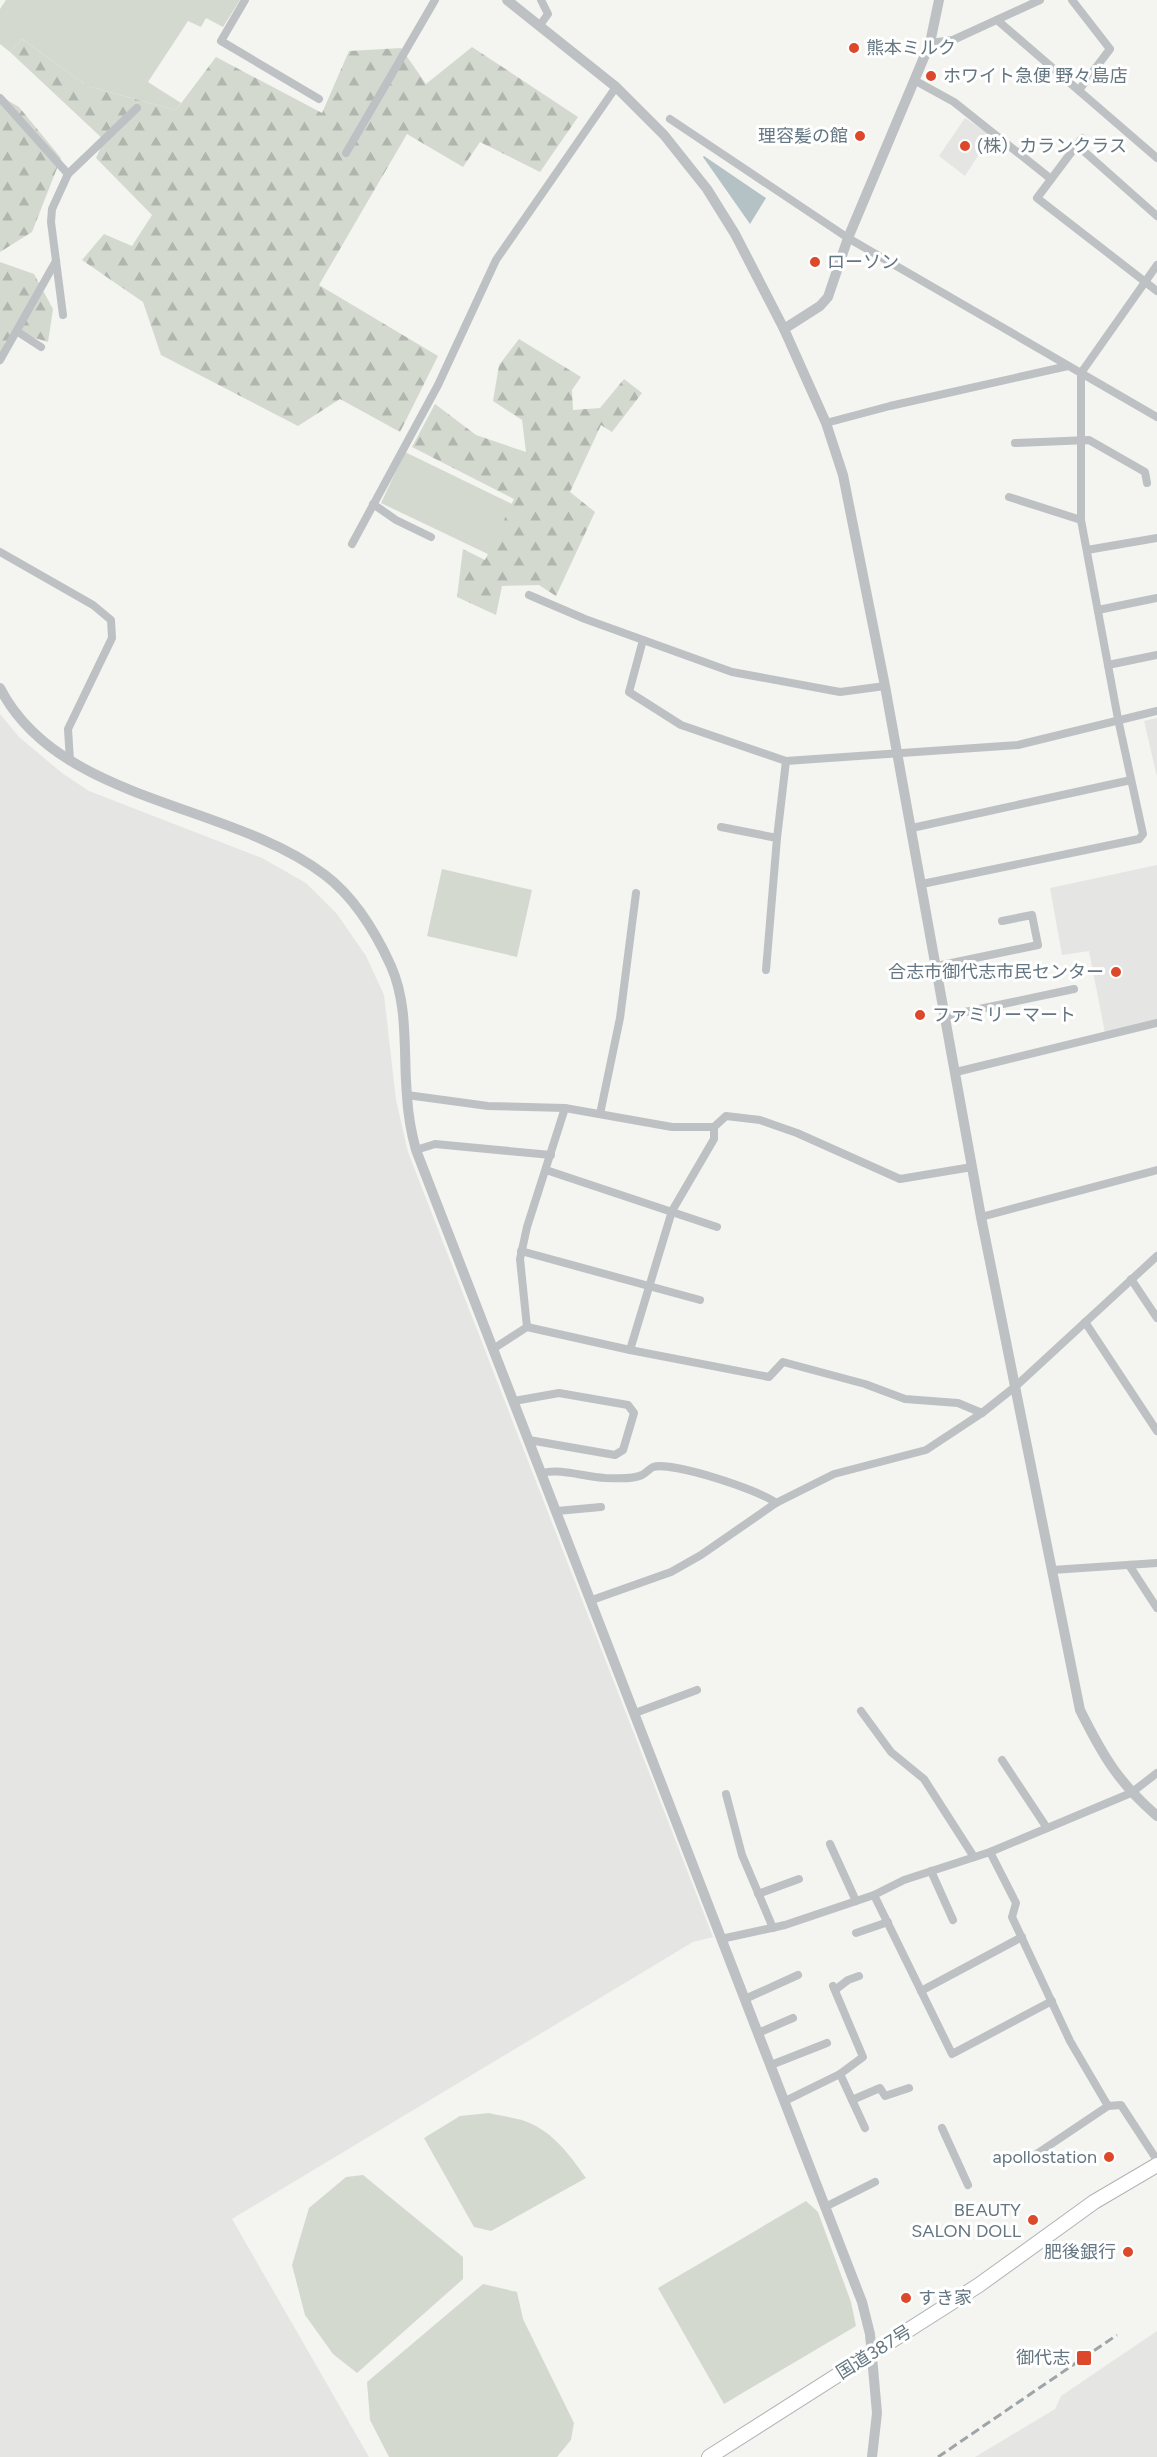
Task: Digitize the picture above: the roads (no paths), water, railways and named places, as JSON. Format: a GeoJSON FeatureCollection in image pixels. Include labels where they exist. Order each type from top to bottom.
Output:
{"type":"FeatureCollection","features":[{"type":"Feature","properties":{"kind":"highway","name":"国道387号"},"geometry":{"type":"LineString","coordinates":[[709,2457],[979,2285],[1094,2202],[1157,2165]]}},
{"type":"Feature","properties":{"kind":"street"},"geometry":{"type":"LineString","coordinates":[[245,0],[221,41],[320,99]]}},
{"type":"Feature","properties":{"kind":"street"},"geometry":{"type":"LineString","coordinates":[[346,153],[435,0]]}},
{"type":"Feature","properties":{"kind":"street"},"geometry":{"type":"LineString","coordinates":[[507,0],[616,87],[664,135],[706,189],[735,234],[784,329],[826,423],[843,475],[885,686],[981,1217],[1080,1710],[1102,1754],[1131,1793],[1157,1816]]}},
{"type":"Feature","properties":{"kind":"street"},"geometry":{"type":"LineString","coordinates":[[540,26],[548,14],[541,0]]}},
{"type":"Feature","properties":{"kind":"street"},"geometry":{"type":"LineString","coordinates":[[784,329],[820,306],[828,297],[848,238],[930,42],[939,0]]}},
{"type":"Feature","properties":{"kind":"street"},"geometry":{"type":"LineString","coordinates":[[930,42],[952,40],[1040,0]]}},
{"type":"Feature","properties":{"kind":"street"},"geometry":{"type":"LineString","coordinates":[[1072,0],[1110,49],[1079,90]]}},
{"type":"Feature","properties":{"kind":"street"},"geometry":{"type":"LineString","coordinates":[[997,20],[1157,158]]}},
{"type":"Feature","properties":{"kind":"street"},"geometry":{"type":"LineString","coordinates":[[914,80],[954,102],[1051,179]]}},
{"type":"Feature","properties":{"kind":"street"},"geometry":{"type":"LineString","coordinates":[[352,544],[438,385],[496,260],[616,87]]}},
{"type":"Feature","properties":{"kind":"street"},"geometry":{"type":"LineString","coordinates":[[0,98],[68,174]]}},
{"type":"Feature","properties":{"kind":"street"},"geometry":{"type":"LineString","coordinates":[[63,315],[51,222],[52,209],[68,174],[137,108]]}},
{"type":"Feature","properties":{"kind":"street"},"geometry":{"type":"LineString","coordinates":[[670,119],[848,238],[1157,417]]}},
{"type":"Feature","properties":{"kind":"street"},"geometry":{"type":"LineString","coordinates":[[1157,216],[1080,142],[1037,198],[1157,291]]}},
{"type":"Feature","properties":{"kind":"street"},"geometry":{"type":"LineString","coordinates":[[0,360],[18,332],[56,260]]}},
{"type":"Feature","properties":{"kind":"street"},"geometry":{"type":"LineString","coordinates":[[922,884],[1139,839],[1143,834],[1118,719],[1081,520],[1081,374],[1157,265]]}},
{"type":"Feature","properties":{"kind":"street"},"geometry":{"type":"LineString","coordinates":[[18,332],[41,347]]}},
{"type":"Feature","properties":{"kind":"street"},"geometry":{"type":"LineString","coordinates":[[826,423],[890,406],[1068,366]]}},
{"type":"Feature","properties":{"kind":"street"},"geometry":{"type":"LineString","coordinates":[[1015,442],[1089,440],[1145,472],[1147,483]]}},
{"type":"Feature","properties":{"kind":"street"},"geometry":{"type":"LineString","coordinates":[[1009,498],[1081,520]]}},
{"type":"Feature","properties":{"kind":"street"},"geometry":{"type":"LineString","coordinates":[[373,504],[396,520],[431,537]]}},
{"type":"Feature","properties":{"kind":"street"},"geometry":{"type":"LineString","coordinates":[[1087,550],[1157,538]]}},
{"type":"Feature","properties":{"kind":"street"},"geometry":{"type":"LineString","coordinates":[[0,552],[93,605],[111,620],[112,638],[68,729],[70,761]]}},
{"type":"Feature","properties":{"kind":"street"},"geometry":{"type":"LineString","coordinates":[[529,595],[585,619],[742,674],[840,692],[885,686]]}},
{"type":"Feature","properties":{"kind":"street"},"geometry":{"type":"LineString","coordinates":[[1098,610],[1157,598]]}},
{"type":"Feature","properties":{"kind":"street"},"geometry":{"type":"LineString","coordinates":[[643,640],[629,692],[681,725],[786,761],[1018,745],[1157,711]]}},
{"type":"Feature","properties":{"kind":"street"},"geometry":{"type":"LineString","coordinates":[[1108,665],[1157,655]]}},
{"type":"Feature","properties":{"kind":"street"},"geometry":{"type":"LineString","coordinates":[[0,688],[23,722],[41,740],[70,761],[100,776],[277,846],[326,876],[366,921],[392,968],[401,998],[407,1095],[416,1150],[862,2302],[870,2334],[877,2413],[872,2457]]}},
{"type":"Feature","properties":{"kind":"street"},"geometry":{"type":"LineString","coordinates":[[766,970],[786,761]]}},
{"type":"Feature","properties":{"kind":"street"},"geometry":{"type":"LineString","coordinates":[[912,828],[1131,780]]}},
{"type":"Feature","properties":{"kind":"street"},"geometry":{"type":"LineString","coordinates":[[721,827],[777,838]]}},
{"type":"Feature","properties":{"kind":"street"},"geometry":{"type":"LineString","coordinates":[[600,1114],[620,1018],[636,893]]}},
{"type":"Feature","properties":{"kind":"street"},"geometry":{"type":"LineString","coordinates":[[937,966],[1038,945],[1032,915],[1002,921]]}},
{"type":"Feature","properties":{"kind":"street"},"geometry":{"type":"LineString","coordinates":[[946,1016],[1074,989]]}},
{"type":"Feature","properties":{"kind":"street"},"geometry":{"type":"LineString","coordinates":[[956,1072],[1157,1023]]}},
{"type":"Feature","properties":{"kind":"street"},"geometry":{"type":"LineString","coordinates":[[407,1095],[488,1106],[565,1108],[672,1127],[714,1127],[726,1116],[760,1120],[796,1133],[900,1179],[972,1167]]}},
{"type":"Feature","properties":{"kind":"street"},"geometry":{"type":"LineString","coordinates":[[527,1327],[521,1251],[565,1108]]}},
{"type":"Feature","properties":{"kind":"street"},"geometry":{"type":"LineString","coordinates":[[630,1350],[672,1211],[714,1139],[714,1127]]}},
{"type":"Feature","properties":{"kind":"street"},"geometry":{"type":"LineString","coordinates":[[416,1150],[435,1144],[551,1155]]}},
{"type":"Feature","properties":{"kind":"street"},"geometry":{"type":"LineString","coordinates":[[546,1170],[717,1227]]}},
{"type":"Feature","properties":{"kind":"street"},"geometry":{"type":"LineString","coordinates":[[981,1217],[1157,1170]]}},
{"type":"Feature","properties":{"kind":"street"},"geometry":{"type":"LineString","coordinates":[[521,1251],[649,1284],[700,1300]]}},
{"type":"Feature","properties":{"kind":"street"},"geometry":{"type":"LineString","coordinates":[[592,1600],[671,1572],[701,1555],[776,1503],[834,1474],[926,1450],[982,1413],[1016,1386],[1157,1256]]}},
{"type":"Feature","properties":{"kind":"street"},"geometry":{"type":"LineString","coordinates":[[1131,1279],[1157,1318]]}},
{"type":"Feature","properties":{"kind":"street"},"geometry":{"type":"LineString","coordinates":[[1085,1322],[1157,1431]]}},
{"type":"Feature","properties":{"kind":"street"},"geometry":{"type":"LineString","coordinates":[[493,1348],[527,1327],[769,1377],[783,1362],[865,1384],[906,1399],[958,1403],[982,1413]]}},
{"type":"Feature","properties":{"kind":"street"},"geometry":{"type":"LineString","coordinates":[[514,1401],[559,1393],[628,1405],[634,1413],[623,1450],[615,1455],[529,1440]]}},
{"type":"Feature","properties":{"kind":"street"},"geometry":{"type":"LineString","coordinates":[[542,1473],[553,1470],[586,1477],[622,1478],[641,1476],[653,1467],[665,1467],[708,1476],[766,1495],[776,1503]]}},
{"type":"Feature","properties":{"kind":"street"},"geometry":{"type":"LineString","coordinates":[[556,1511],[601,1507]]}},
{"type":"Feature","properties":{"kind":"street"},"geometry":{"type":"LineString","coordinates":[[1052,1570],[1157,1563]]}},
{"type":"Feature","properties":{"kind":"street"},"geometry":{"type":"LineString","coordinates":[[1129,1565],[1157,1608]]}},
{"type":"Feature","properties":{"kind":"street"},"geometry":{"type":"LineString","coordinates":[[634,1713],[697,1690]]}},
{"type":"Feature","properties":{"kind":"street"},"geometry":{"type":"LineString","coordinates":[[861,1711],[891,1752],[924,1779],[974,1857]]}},
{"type":"Feature","properties":{"kind":"street"},"geometry":{"type":"LineString","coordinates":[[1002,1760],[1047,1828]]}},
{"type":"Feature","properties":{"kind":"street"},"geometry":{"type":"LineString","coordinates":[[721,1939],[773,1928],[874,1895],[904,1880],[990,1852],[1131,1793],[1157,1773]]}},
{"type":"Feature","properties":{"kind":"street"},"geometry":{"type":"LineString","coordinates":[[726,1794],[742,1855],[773,1928]]}},
{"type":"Feature","properties":{"kind":"street"},"geometry":{"type":"LineString","coordinates":[[830,1844],[856,1901]]}},
{"type":"Feature","properties":{"kind":"street"},"geometry":{"type":"LineString","coordinates":[[990,1852],[1016,1903],[1012,1917],[1070,2040],[1108,2106]]}},
{"type":"Feature","properties":{"kind":"street"},"geometry":{"type":"LineString","coordinates":[[931,1871],[953,1920]]}},
{"type":"Feature","properties":{"kind":"street"},"geometry":{"type":"LineString","coordinates":[[758,1894],[799,1880]]}},
{"type":"Feature","properties":{"kind":"street"},"geometry":{"type":"LineString","coordinates":[[874,1895],[952,2054],[1052,2001]]}},
{"type":"Feature","properties":{"kind":"street"},"geometry":{"type":"LineString","coordinates":[[856,1933],[888,1922]]}},
{"type":"Feature","properties":{"kind":"street"},"geometry":{"type":"LineString","coordinates":[[921,1990],[1022,1937]]}},
{"type":"Feature","properties":{"kind":"street"},"geometry":{"type":"LineString","coordinates":[[745,1999],[798,1976]]}},
{"type":"Feature","properties":{"kind":"street"},"geometry":{"type":"LineString","coordinates":[[785,2101],[840,2074],[863,2057],[834,1988],[859,1976]]}},
{"type":"Feature","properties":{"kind":"street"},"geometry":{"type":"LineString","coordinates":[[758,2033],[793,2018]]}},
{"type":"Feature","properties":{"kind":"street"},"geometry":{"type":"LineString","coordinates":[[771,2065],[827,2043]]}},
{"type":"Feature","properties":{"kind":"street"},"geometry":{"type":"LineString","coordinates":[[840,2074],[865,2128]]}},
{"type":"Feature","properties":{"kind":"street"},"geometry":{"type":"LineString","coordinates":[[852,2100],[880,2088],[885,2096],[909,2088]]}},
{"type":"Feature","properties":{"kind":"street"},"geometry":{"type":"LineString","coordinates":[[1032,2157],[1108,2106],[1121,2104],[1157,2160]]}},
{"type":"Feature","properties":{"kind":"street"},"geometry":{"type":"LineString","coordinates":[[942,2128],[968,2185]]}},
{"type":"Feature","properties":{"kind":"street"},"geometry":{"type":"LineString","coordinates":[[825,2207],[875,2182]]}},
{"type":"Feature","properties":{"kind":"railway"},"geometry":{"type":"LineString","coordinates":[[938,2457],[1117,2335]]}},
{"type":"Feature","properties":{"kind":"place","name":"熊本ミルク"},"geometry":{"type":"Point","coordinates":[854,48]}},
{"type":"Feature","properties":{"kind":"place","name":"ホワイト急便 野々島店"},"geometry":{"type":"Point","coordinates":[931,76]}},
{"type":"Feature","properties":{"kind":"place","name":"理容髪の館"},"geometry":{"type":"Point","coordinates":[860,136]}},
{"type":"Feature","properties":{"kind":"place","name":"(株）カランクラス"},"geometry":{"type":"Point","coordinates":[965,146]}},
{"type":"Feature","properties":{"kind":"place","name":"ローソン"},"geometry":{"type":"Point","coordinates":[815,262]}},
{"type":"Feature","properties":{"kind":"place","name":"合志市御代志市民センター"},"geometry":{"type":"Point","coordinates":[1116,972]}},
{"type":"Feature","properties":{"kind":"place","name":"ファミリーマート"},"geometry":{"type":"Point","coordinates":[920,1015]}},
{"type":"Feature","properties":{"kind":"place","name":"apollostation"},"geometry":{"type":"Point","coordinates":[1109,2157]}},
{"type":"Feature","properties":{"kind":"place","name":"BEAUTY SALON DOLL"},"geometry":{"type":"Point","coordinates":[1033,2220]}},
{"type":"Feature","properties":{"kind":"place","name":"肥後銀行"},"geometry":{"type":"Point","coordinates":[1128,2252]}},
{"type":"Feature","properties":{"kind":"place","name":"すき家"},"geometry":{"type":"Point","coordinates":[906,2298]}},
{"type":"Feature","properties":{"kind":"place","name":"御代志"},"geometry":{"type":"Point","coordinates":[1084,2358]}}]}
